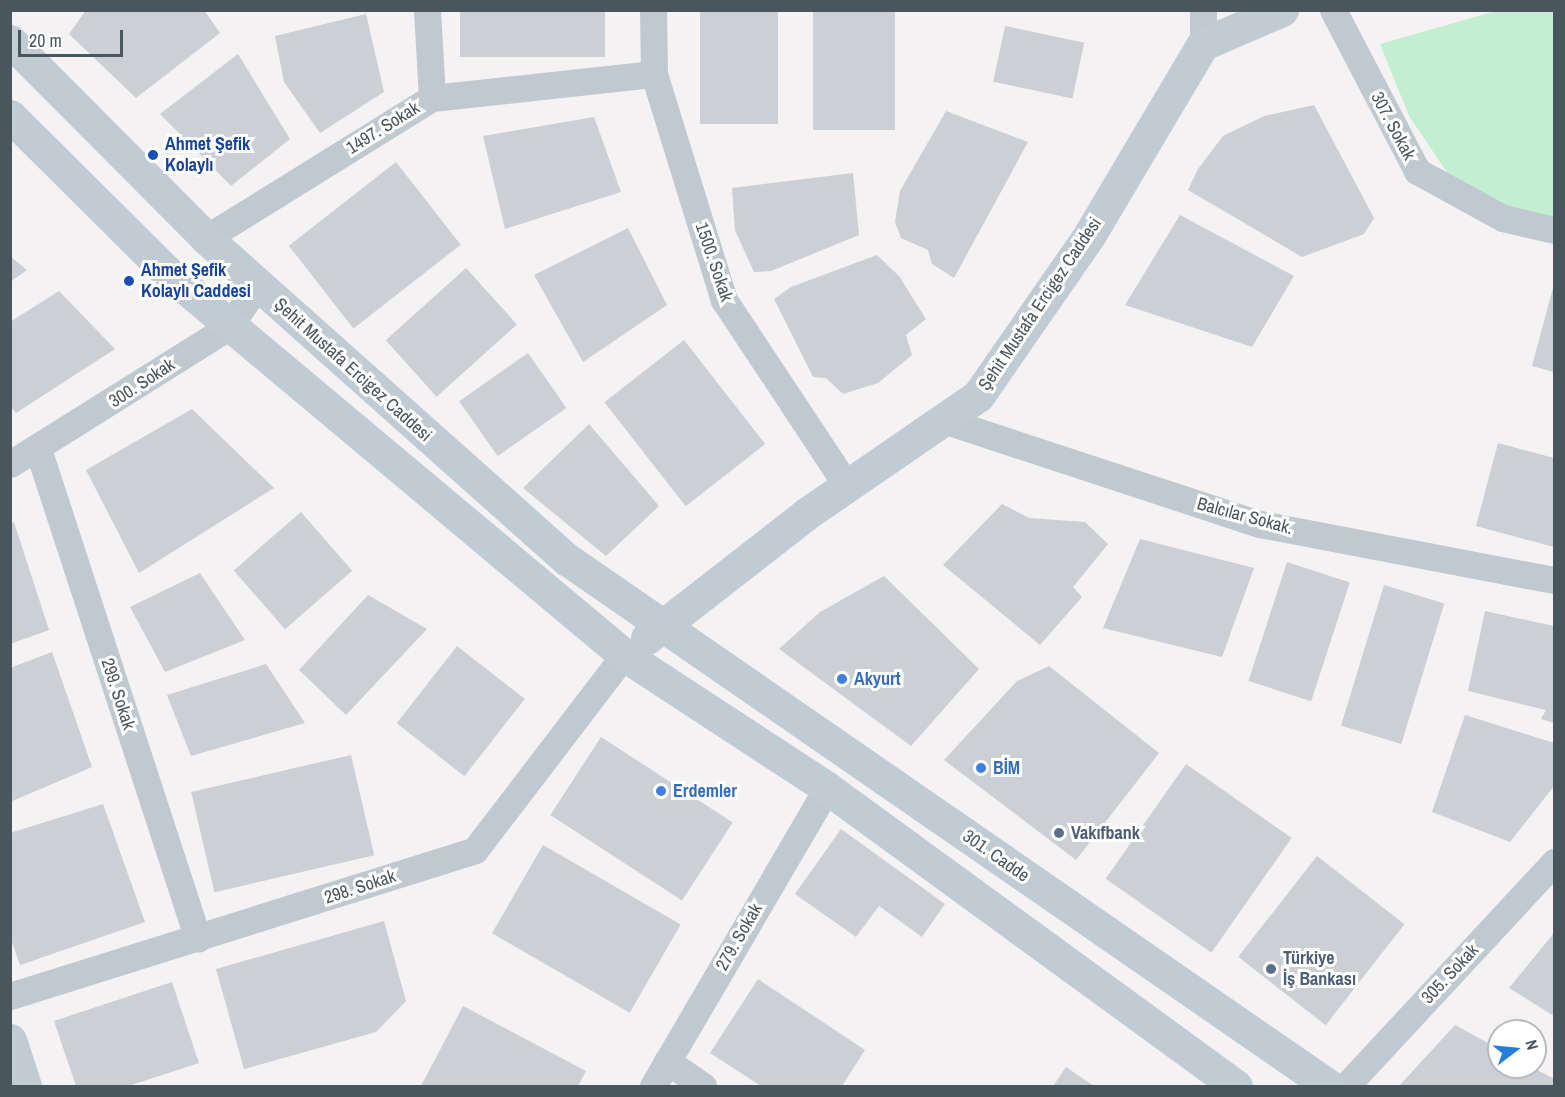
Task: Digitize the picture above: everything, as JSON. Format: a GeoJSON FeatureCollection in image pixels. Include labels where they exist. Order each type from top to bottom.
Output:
{"type":"FeatureCollection","features":[{"type":"Feature","properties":{"kind":"main road"},"geometry":{"type":"LineString","coordinates":[[1203,44],[1282,10]]}},
{"type":"Feature","properties":{"kind":"main road","name":"Şehit Mustafa Ercigez Caddesi"},"geometry":{"type":"LineString","coordinates":[[11,43],[206,238],[257,285],[568,560],[663,626]]}},
{"type":"Feature","properties":{"kind":"main road","name":"Şehit Mustafa Ercigez Caddesi"},"geometry":{"type":"LineString","coordinates":[[624,655],[847,486],[978,396],[1090,234],[1203,44]]}},
{"type":"Feature","properties":{"kind":"main road"},"geometry":{"type":"LineString","coordinates":[[10,116],[169,274],[624,655],[827,788],[1236,1086]]}},
{"type":"Feature","properties":{"kind":"main road","name":"301. Cadde"},"geometry":{"type":"LineString","coordinates":[[663,626],[1329,1086]]}},
{"type":"Feature","properties":{"kind":"main road"},"geometry":{"type":"LineString","coordinates":[[10,1040],[26,1086]]}},
{"type":"Feature","properties":{"kind":"street"},"geometry":{"type":"LineString","coordinates":[[427,10],[432,98]]}},
{"type":"Feature","properties":{"kind":"street","name":"1500. Sokak"},"geometry":{"type":"LineString","coordinates":[[653,10],[654,74],[724,300],[847,486]]}},
{"type":"Feature","properties":{"kind":"street"},"geometry":{"type":"LineString","coordinates":[[1203,10],[1203,44]]}},
{"type":"Feature","properties":{"kind":"street","name":"307. Sokak"},"geometry":{"type":"LineString","coordinates":[[1333,10],[1417,171],[1503,218],[1554,230]]}},
{"type":"Feature","properties":{"kind":"street","name":"1497. Sokak"},"geometry":{"type":"LineString","coordinates":[[206,238],[432,98],[654,74]]}},
{"type":"Feature","properties":{"kind":"street","name":"300. Sokak"},"geometry":{"type":"LineString","coordinates":[[10,464],[38,449],[230,326],[257,285]]}},
{"type":"Feature","properties":{"kind":"street","name":"Balcılar Sokak."},"geometry":{"type":"LineString","coordinates":[[943,420],[1260,524],[1554,580]]}},
{"type":"Feature","properties":{"kind":"street","name":"299. Sokak"},"geometry":{"type":"LineString","coordinates":[[38,449],[198,939]]}},
{"type":"Feature","properties":{"kind":"street","name":"298. Sokak"},"geometry":{"type":"LineString","coordinates":[[10,996],[198,939],[475,850],[624,655]]}},
{"type":"Feature","properties":{"kind":"street","name":"279. Sokak"},"geometry":{"type":"LineString","coordinates":[[653,1086],[827,788]]}},
{"type":"Feature","properties":{"kind":"street","name":"305. Sokak"},"geometry":{"type":"LineString","coordinates":[[1346,1086],[1554,862]]}},
{"type":"Feature","properties":{"kind":"street"},"geometry":{"type":"LineString","coordinates":[[667,1061],[703,1086]]}},
{"type":"Feature","properties":{"kind":"green space"},"geometry":{"type":"Polygon","coordinates":[[[1496,11],[1554,11],[1554,230],[1474,212],[1409,116],[1380,44],[1496,11]]]}},
{"type":"Feature","properties":{"kind":"building"},"geometry":{"type":"Polygon","coordinates":[[[86,10],[204,10],[220,33],[136,98],[69,34],[86,10]]]}},
{"type":"Feature","properties":{"kind":"building"},"geometry":{"type":"Polygon","coordinates":[[[460,10],[605,10],[605,57],[460,57],[460,10]]]}},
{"type":"Feature","properties":{"kind":"building"},"geometry":{"type":"Polygon","coordinates":[[[700,10],[778,10],[778,124],[700,124],[700,10]]]}},
{"type":"Feature","properties":{"kind":"building"},"geometry":{"type":"Polygon","coordinates":[[[813,10],[895,10],[895,130],[813,130],[813,10]]]}},
{"type":"Feature","properties":{"kind":"building"},"geometry":{"type":"Polygon","coordinates":[[[366,14],[384,92],[320,133],[284,82],[275,36],[366,14]]]}},
{"type":"Feature","properties":{"kind":"building"},"geometry":{"type":"Polygon","coordinates":[[[1005,26],[1084,43],[1072,99],[993,82],[1005,26]]]}},
{"type":"Feature","properties":{"kind":"building"},"geometry":{"type":"Polygon","coordinates":[[[238,54],[290,139],[231,186],[160,114],[238,54]]]}},
{"type":"Feature","properties":{"kind":"building"},"geometry":{"type":"Polygon","coordinates":[[[1314,105],[1374,218],[1364,234],[1302,257],[1188,190],[1198,169],[1223,136],[1264,116],[1314,105]]]}},
{"type":"Feature","properties":{"kind":"building"},"geometry":{"type":"Polygon","coordinates":[[[946,111],[1028,142],[954,278],[932,264],[928,250],[901,238],[895,222],[900,191],[946,111]]]}},
{"type":"Feature","properties":{"kind":"building"},"geometry":{"type":"Polygon","coordinates":[[[594,117],[621,192],[505,229],[483,136],[594,117]]]}},
{"type":"Feature","properties":{"kind":"building"},"geometry":{"type":"Polygon","coordinates":[[[396,162],[461,245],[353,328],[289,246],[396,162]]]}},
{"type":"Feature","properties":{"kind":"building"},"geometry":{"type":"Polygon","coordinates":[[[853,173],[859,235],[771,271],[754,272],[735,230],[732,188],[853,173]]]}},
{"type":"Feature","properties":{"kind":"building"},"geometry":{"type":"Polygon","coordinates":[[[1180,215],[1294,276],[1252,347],[1125,305],[1180,215]]]}},
{"type":"Feature","properties":{"kind":"building"},"geometry":{"type":"Polygon","coordinates":[[[628,228],[667,305],[583,362],[534,275],[628,228]]]}},
{"type":"Feature","properties":{"kind":"building"},"geometry":{"type":"Polygon","coordinates":[[[877,255],[899,276],[926,319],[906,335],[912,355],[878,383],[843,394],[826,378],[813,377],[774,299],[791,287],[877,255]]]}},
{"type":"Feature","properties":{"kind":"building"},"geometry":{"type":"Polygon","coordinates":[[[10,256],[27,270],[10,282],[10,256]]]}},
{"type":"Feature","properties":{"kind":"building"},"geometry":{"type":"Polygon","coordinates":[[[466,268],[517,324],[437,397],[386,340],[466,268]]]}},
{"type":"Feature","properties":{"kind":"building"},"geometry":{"type":"Polygon","coordinates":[[[1554,284],[1554,372],[1532,366],[1554,284]]]}},
{"type":"Feature","properties":{"kind":"building"},"geometry":{"type":"Polygon","coordinates":[[[59,291],[115,349],[16,413],[10,406],[10,322],[59,291]]]}},
{"type":"Feature","properties":{"kind":"building"},"geometry":{"type":"Polygon","coordinates":[[[684,340],[765,444],[686,506],[604,402],[684,340]]]}},
{"type":"Feature","properties":{"kind":"building"},"geometry":{"type":"Polygon","coordinates":[[[528,353],[566,408],[498,456],[459,401],[528,353]]]}},
{"type":"Feature","properties":{"kind":"building"},"geometry":{"type":"Polygon","coordinates":[[[192,409],[274,488],[139,573],[86,470],[192,409]]]}},
{"type":"Feature","properties":{"kind":"building"},"geometry":{"type":"Polygon","coordinates":[[[589,424],[659,506],[606,556],[523,488],[589,424]]]}},
{"type":"Feature","properties":{"kind":"building"},"geometry":{"type":"Polygon","coordinates":[[[1498,443],[1554,458],[1554,547],[1476,526],[1498,443]]]}},
{"type":"Feature","properties":{"kind":"building"},"geometry":{"type":"Polygon","coordinates":[[[1002,504],[1029,518],[1085,522],[1108,544],[1073,587],[1082,597],[1040,645],[943,565],[1002,504]]]}},
{"type":"Feature","properties":{"kind":"building"},"geometry":{"type":"Polygon","coordinates":[[[301,512],[352,571],[285,629],[234,570],[301,512]]]}},
{"type":"Feature","properties":{"kind":"building"},"geometry":{"type":"Polygon","coordinates":[[[14,522],[49,630],[10,644],[10,524],[14,522]]]}},
{"type":"Feature","properties":{"kind":"building"},"geometry":{"type":"Polygon","coordinates":[[[1140,539],[1254,568],[1222,657],[1103,628],[1140,539]]]}},
{"type":"Feature","properties":{"kind":"building"},"geometry":{"type":"Polygon","coordinates":[[[1287,562],[1350,582],[1311,701],[1248,681],[1287,562]]]}},
{"type":"Feature","properties":{"kind":"building"},"geometry":{"type":"Polygon","coordinates":[[[200,573],[245,640],[165,672],[130,607],[200,573]]]}},
{"type":"Feature","properties":{"kind":"building"},"geometry":{"type":"Polygon","coordinates":[[[884,576],[979,669],[911,746],[779,649],[820,612],[884,576]]]}},
{"type":"Feature","properties":{"kind":"building"},"geometry":{"type":"Polygon","coordinates":[[[1384,585],[1444,603],[1401,744],[1341,726],[1384,585]]]}},
{"type":"Feature","properties":{"kind":"building"},"geometry":{"type":"Polygon","coordinates":[[[368,595],[427,629],[346,715],[299,670],[368,595]]]}},
{"type":"Feature","properties":{"kind":"building"},"geometry":{"type":"Polygon","coordinates":[[[1485,611],[1554,626],[1554,723],[1541,719],[1546,710],[1468,691],[1485,611]]]}},
{"type":"Feature","properties":{"kind":"building"},"geometry":{"type":"Polygon","coordinates":[[[457,646],[525,699],[464,776],[397,723],[457,646]]]}},
{"type":"Feature","properties":{"kind":"building"},"geometry":{"type":"Polygon","coordinates":[[[52,652],[92,767],[10,802],[10,668],[52,652]]]}},
{"type":"Feature","properties":{"kind":"building"},"geometry":{"type":"Polygon","coordinates":[[[266,664],[305,723],[191,756],[167,695],[266,664]]]}},
{"type":"Feature","properties":{"kind":"building"},"geometry":{"type":"Polygon","coordinates":[[[1049,666],[1159,753],[1076,860],[944,760],[1017,681],[1049,666]]]}},
{"type":"Feature","properties":{"kind":"building"},"geometry":{"type":"Polygon","coordinates":[[[1465,715],[1554,743],[1554,786],[1510,842],[1432,812],[1465,715]]]}},
{"type":"Feature","properties":{"kind":"building"},"geometry":{"type":"Polygon","coordinates":[[[601,737],[733,823],[682,901],[550,815],[601,737]]]}},
{"type":"Feature","properties":{"kind":"building"},"geometry":{"type":"Polygon","coordinates":[[[351,755],[374,855],[214,892],[191,792],[351,755]]]}},
{"type":"Feature","properties":{"kind":"building"},"geometry":{"type":"Polygon","coordinates":[[[1186,764],[1292,838],[1211,953],[1106,879],[1186,764]]]}},
{"type":"Feature","properties":{"kind":"building"},"geometry":{"type":"Polygon","coordinates":[[[103,804],[145,922],[20,965],[10,937],[10,833],[103,804]]]}},
{"type":"Feature","properties":{"kind":"building"},"geometry":{"type":"Polygon","coordinates":[[[841,829],[945,904],[922,937],[879,906],[856,937],[795,894],[841,829]]]}},
{"type":"Feature","properties":{"kind":"building"},"geometry":{"type":"Polygon","coordinates":[[[543,845],[681,924],[630,1013],[492,933],[543,845]]]}},
{"type":"Feature","properties":{"kind":"building"},"geometry":{"type":"Polygon","coordinates":[[[1317,856],[1404,924],[1326,1025],[1238,957],[1317,856]]]}},
{"type":"Feature","properties":{"kind":"building"},"geometry":{"type":"Polygon","coordinates":[[[384,921],[406,1001],[376,1032],[244,1069],[216,969],[384,921]]]}},
{"type":"Feature","properties":{"kind":"building"},"geometry":{"type":"Polygon","coordinates":[[[1554,933],[1554,1016],[1509,988],[1554,933]]]}},
{"type":"Feature","properties":{"kind":"building"},"geometry":{"type":"Polygon","coordinates":[[[758,979],[865,1050],[842,1086],[761,1086],[710,1053],[758,979]]]}},
{"type":"Feature","properties":{"kind":"building"},"geometry":{"type":"Polygon","coordinates":[[[172,982],[199,1063],[128,1086],[76,1086],[54,1021],[172,982]]]}},
{"type":"Feature","properties":{"kind":"building"},"geometry":{"type":"Polygon","coordinates":[[[463,1006],[586,1071],[578,1086],[421,1086],[463,1006]]]}},
{"type":"Feature","properties":{"kind":"building"},"geometry":{"type":"Polygon","coordinates":[[[1455,1025],[1487,1042],[1487,1079],[1547,1079],[1547,1075],[1554,1079],[1554,1086],[1399,1086],[1455,1025]]]}},
{"type":"Feature","properties":{"kind":"building"},"geometry":{"type":"Polygon","coordinates":[[[1066,1067],[1094,1086],[1053,1086],[1066,1067]]]}},
{"type":"Feature","properties":{"kind":"place","name":"Ahmet Şefik Kolaylı"},"geometry":{"type":"Point","coordinates":[153,155]}},
{"type":"Feature","properties":{"kind":"place","name":"Ahmet Şefik Kolaylı Caddesi"},"geometry":{"type":"Point","coordinates":[129,281]}},
{"type":"Feature","properties":{"kind":"place","name":"Akyurt"},"geometry":{"type":"Point","coordinates":[842,679]}},
{"type":"Feature","properties":{"kind":"place","name":"BİM"},"geometry":{"type":"Point","coordinates":[981,768]}},
{"type":"Feature","properties":{"kind":"place","name":"Erdemler"},"geometry":{"type":"Point","coordinates":[661,791]}},
{"type":"Feature","properties":{"kind":"place","name":"Vakıfbank"},"geometry":{"type":"Point","coordinates":[1059,833]}},
{"type":"Feature","properties":{"kind":"place","name":"Türkiye İş Bankası"},"geometry":{"type":"Point","coordinates":[1271,969]}}]}
